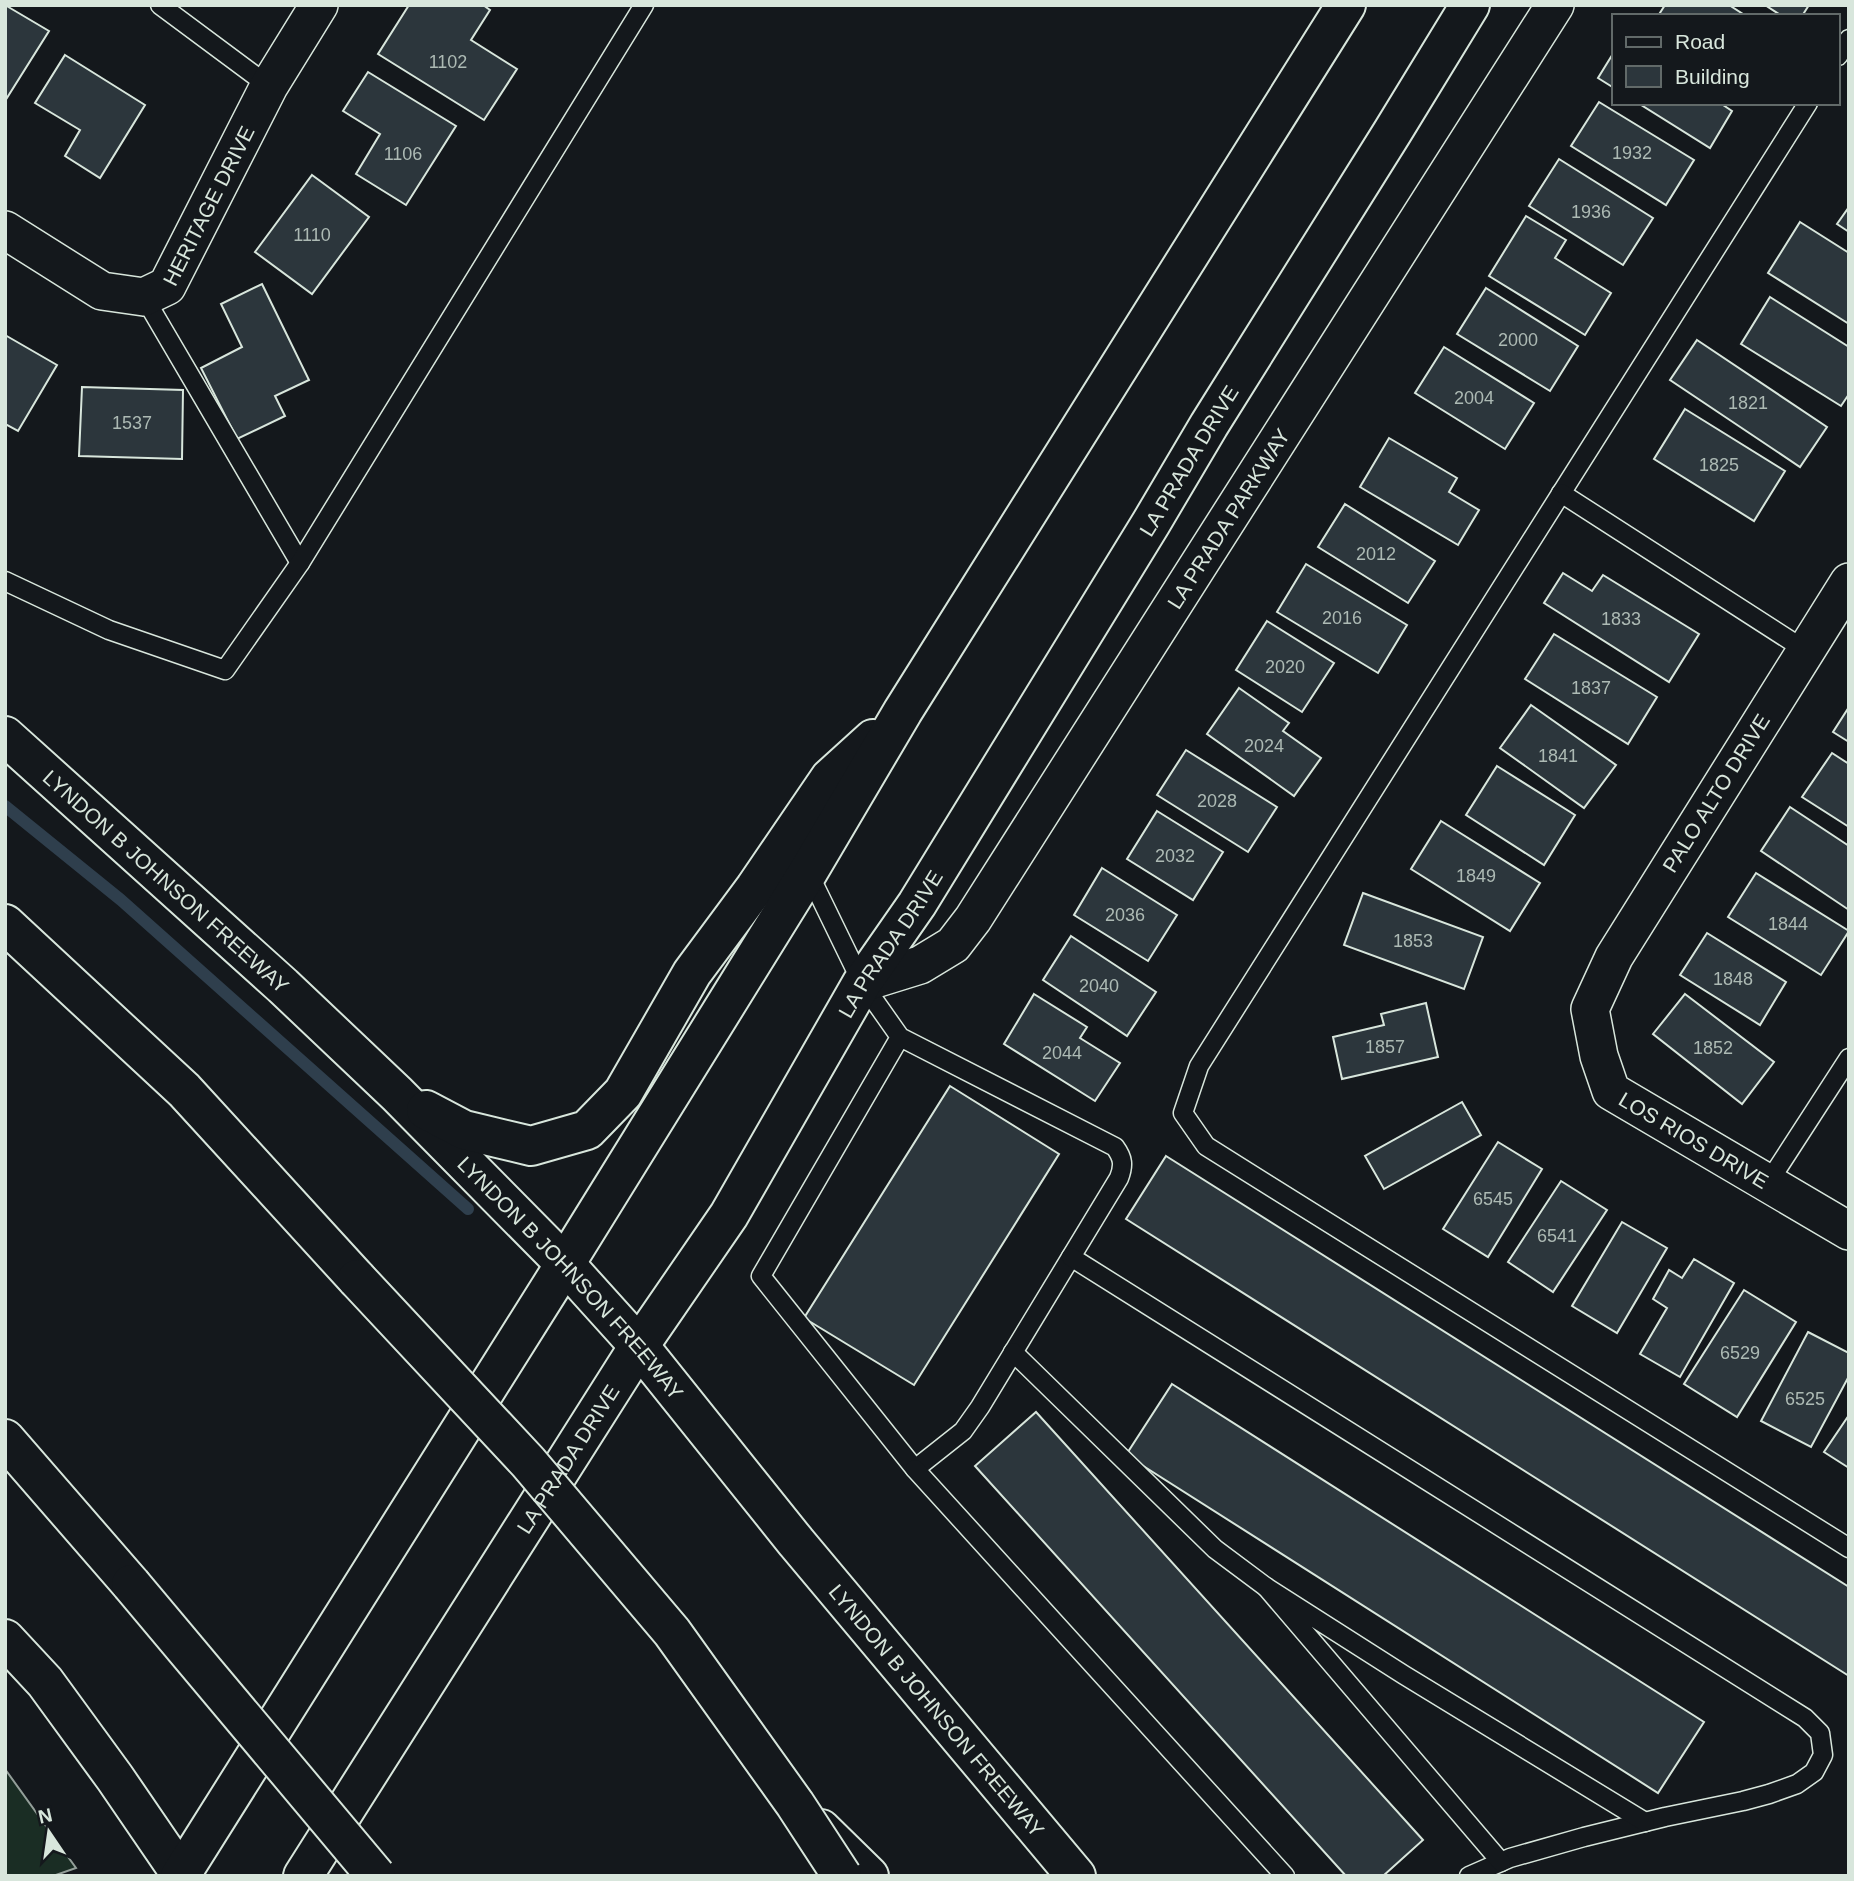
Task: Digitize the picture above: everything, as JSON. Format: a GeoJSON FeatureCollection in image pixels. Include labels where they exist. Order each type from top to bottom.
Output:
{"type":"FeatureCollection","features":[{"type":"Feature","properties":{"kind":"main road"},"geometry":{"type":"LineString","coordinates":[[5,1639],[45,1682],[181,1875],[565,1264],[808,872],[903,711],[1346,5]]}},
{"type":"Feature","properties":{"kind":"main road","name":"LA PRADA DRIVE"},"geometry":{"type":"LineString","coordinates":[[303,1876],[639,1346],[729,1215],[862,983],[917,904],[1209,425],[1470,5]]}},
{"type":"Feature","properties":{"kind":"main road"},"geometry":{"type":"LineString","coordinates":[[397,1094],[464,1130],[531,1146],[587,1130],[623,1093],[692,973],[755,888],[830,778],[903,711]]}},
{"type":"Feature","properties":{"kind":"main road","name":"LYNDON B JOHNSON FREEWAY"},"geometry":{"type":"LineString","coordinates":[[5,736],[283,986],[397,1094],[565,1264],[639,1346],[796,1542],[1076,1876]]}},
{"type":"Feature","properties":{"kind":"main road"},"geometry":{"type":"LineString","coordinates":[[5,924],[184,1090],[528,1462],[672,1632],[795,1804],[842,1876]]}},
{"type":"Feature","properties":{"kind":"main road"},"geometry":{"type":"LineString","coordinates":[[5,1439],[131,1584],[376,1876]]}},
{"type":"Feature","properties":{"kind":"main road"},"geometry":{"type":"LineString","coordinates":[[795,1804],[869,1876]]}},
{"type":"Feature","properties":{"kind":"street","name":"HERITAGE DRIVE"},"geometry":{"type":"LineString","coordinates":[[5,230],[102,291],[144,297],[167,286],[269,86],[319,5]]}},
{"type":"Feature","properties":{"kind":"street","name":"LA PRADA PARKWAY"},"geometry":{"type":"LineString","coordinates":[[862,983],[920,965],[953,945],[973,919],[1555,5]]}},
{"type":"Feature","properties":{"kind":"street","name":"PALO ALTO DRIVE"},"geometry":{"type":"LineString","coordinates":[[1590,1009],[1614,957],[1849,582]]}},
{"type":"Feature","properties":{"kind":"street","name":"LOS RIOS DRIVE"},"geometry":{"type":"LineString","coordinates":[[1590,1009],[1599,1056],[1611,1091],[1849,1231]]}},
{"type":"Feature","properties":{"kind":"lane"},"geometry":{"type":"LineString","coordinates":[[160,5],[269,86]]}},
{"type":"Feature","properties":{"kind":"lane"},"geometry":{"type":"LineString","coordinates":[[5,581],[109,630],[225,670],[300,563],[644,5]]}},
{"type":"Feature","properties":{"kind":"lane"},"geometry":{"type":"LineString","coordinates":[[1807,105],[1199,1066],[1184,1113],[1206,1146],[1849,1548]]}},
{"type":"Feature","properties":{"kind":"lane"},"geometry":{"type":"LineString","coordinates":[[144,297],[300,563]]}},
{"type":"Feature","properties":{"kind":"lane"},"geometry":{"type":"LineString","coordinates":[[1561,494],[1805,650]]}},
{"type":"Feature","properties":{"kind":"lane"},"geometry":{"type":"LineString","coordinates":[[808,872],[862,983],[900,1037],[1115,1147],[1121,1156],[1123,1167],[1119,1178],[980,1407],[963,1431],[915,1469]]}},
{"type":"Feature","properties":{"kind":"lane"},"geometry":{"type":"LineString","coordinates":[[900,1037],[761,1276],[915,1469],[1285,1876]]}},
{"type":"Feature","properties":{"kind":"lane"},"geometry":{"type":"LineString","coordinates":[[1768,1183],[1849,1058]]}},
{"type":"Feature","properties":{"kind":"lane"},"geometry":{"type":"LineString","coordinates":[[1071,1257],[1805,1718],[1820,1733],[1823,1755],[1814,1772],[1797,1784],[1743,1801],[1584,1837],[1510,1858],[1469,1876]]}},
{"type":"Feature","properties":{"kind":"lane"},"geometry":{"type":"LineString","coordinates":[[1013,1352],[1215,1549],[1266,1587],[1645,1822]]}},
{"type":"Feature","properties":{"kind":"lane"},"geometry":{"type":"LineString","coordinates":[[1266,1587],[1501,1863]]}},
{"type":"Feature","properties":{"kind":"green space"},"geometry":{"type":"Polygon","coordinates":[[[5,1769],[76,1868],[53,1876],[5,1876],[5,1769]]]}},
{"type":"Feature","properties":{"kind":"building"},"geometry":{"type":"Polygon","coordinates":[[[5,5],[49,31],[5,101],[5,5]]]}},
{"type":"Feature","properties":{"kind":"building"},"geometry":{"type":"Polygon","coordinates":[[[409,5],[483,5],[490,10],[471,40],[517,69],[484,120],[378,54],[409,5]]]}},
{"type":"Feature","properties":{"kind":"building"},"geometry":{"type":"Polygon","coordinates":[[[1665,5],[1729,5],[1743,14],[1659,14],[1665,5]]]}},
{"type":"Feature","properties":{"kind":"building"},"geometry":{"type":"Polygon","coordinates":[[[1765,5],[1809,5],[1803,14],[1779,14],[1765,5]]]}},
{"type":"Feature","properties":{"kind":"building"},"geometry":{"type":"Polygon","coordinates":[[[65,55],[145,105],[100,178],[65,156],[80,130],[35,103],[65,55]]]}},
{"type":"Feature","properties":{"kind":"building"},"geometry":{"type":"Polygon","coordinates":[[[1612,55],[1612,87],[1598,78],[1612,55]]]}},
{"type":"Feature","properties":{"kind":"building"},"geometry":{"type":"Polygon","coordinates":[[[368,72],[456,126],[406,205],[356,174],[380,134],[343,111],[368,72]]]}},
{"type":"Feature","properties":{"kind":"building"},"geometry":{"type":"Polygon","coordinates":[[[1599,102],[1694,160],[1666,205],[1571,146],[1599,102]]]}},
{"type":"Feature","properties":{"kind":"building"},"geometry":{"type":"Polygon","coordinates":[[[1641,105],[1723,105],[1732,111],[1710,148],[1641,105]]]}},
{"type":"Feature","properties":{"kind":"building"},"geometry":{"type":"Polygon","coordinates":[[[1559,159],[1653,218],[1623,265],[1529,206],[1559,159]]]}},
{"type":"Feature","properties":{"kind":"building"},"geometry":{"type":"Polygon","coordinates":[[[312,175],[369,217],[312,294],[255,252],[312,175]]]}},
{"type":"Feature","properties":{"kind":"building"},"geometry":{"type":"Polygon","coordinates":[[[1849,207],[1849,232],[1837,224],[1849,207]]]}},
{"type":"Feature","properties":{"kind":"building"},"geometry":{"type":"Polygon","coordinates":[[[1526,216],[1566,240],[1555,258],[1611,293],[1585,335],[1489,276],[1526,216]]]}},
{"type":"Feature","properties":{"kind":"building"},"geometry":{"type":"Polygon","coordinates":[[[1800,222],[1849,253],[1849,324],[1768,273],[1800,222]]]}},
{"type":"Feature","properties":{"kind":"building"},"geometry":{"type":"Polygon","coordinates":[[[262,284],[309,380],[275,396],[285,416],[237,439],[201,368],[242,347],[221,304],[262,284]]]}},
{"type":"Feature","properties":{"kind":"building"},"geometry":{"type":"Polygon","coordinates":[[[1486,288],[1578,346],[1550,391],[1457,334],[1486,288]]]}},
{"type":"Feature","properties":{"kind":"building"},"geometry":{"type":"Polygon","coordinates":[[[1770,297],[1849,347],[1849,394],[1841,406],[1741,344],[1770,297]]]}},
{"type":"Feature","properties":{"kind":"building"},"geometry":{"type":"Polygon","coordinates":[[[5,335],[57,365],[18,431],[5,424],[5,335]]]}},
{"type":"Feature","properties":{"kind":"building"},"geometry":{"type":"Polygon","coordinates":[[[1697,340],[1827,427],[1800,467],[1670,380],[1697,340]]]}},
{"type":"Feature","properties":{"kind":"building"},"geometry":{"type":"Polygon","coordinates":[[[1444,347],[1534,403],[1505,449],[1415,393],[1444,347]]]}},
{"type":"Feature","properties":{"kind":"building"},"geometry":{"type":"Polygon","coordinates":[[[82,387],[183,390],[182,459],[79,456],[82,387]]]}},
{"type":"Feature","properties":{"kind":"building"},"geometry":{"type":"Polygon","coordinates":[[[1685,409],[1785,471],[1754,521],[1654,459],[1685,409]]]}},
{"type":"Feature","properties":{"kind":"building"},"geometry":{"type":"Polygon","coordinates":[[[1389,438],[1457,478],[1449,492],[1479,510],[1458,545],[1360,487],[1389,438]]]}},
{"type":"Feature","properties":{"kind":"building"},"geometry":{"type":"Polygon","coordinates":[[[1345,504],[1435,561],[1408,603],[1318,547],[1345,504]]]}},
{"type":"Feature","properties":{"kind":"building"},"geometry":{"type":"Polygon","coordinates":[[[1306,564],[1407,625],[1378,673],[1277,612],[1306,564]]]}},
{"type":"Feature","properties":{"kind":"building"},"geometry":{"type":"Polygon","coordinates":[[[1563,573],[1592,591],[1603,575],[1699,634],[1669,682],[1544,603],[1563,573]]]}},
{"type":"Feature","properties":{"kind":"building"},"geometry":{"type":"Polygon","coordinates":[[[1267,621],[1334,663],[1302,712],[1236,670],[1267,621]]]}},
{"type":"Feature","properties":{"kind":"building"},"geometry":{"type":"Polygon","coordinates":[[[1554,634],[1657,697],[1628,744],[1525,679],[1554,634]]]}},
{"type":"Feature","properties":{"kind":"building"},"geometry":{"type":"Polygon","coordinates":[[[1239,688],[1289,723],[1283,731],[1321,758],[1294,796],[1207,734],[1239,688]]]}},
{"type":"Feature","properties":{"kind":"building"},"geometry":{"type":"Polygon","coordinates":[[[1531,705],[1616,765],[1584,808],[1500,748],[1531,705]]]}},
{"type":"Feature","properties":{"kind":"building"},"geometry":{"type":"Polygon","coordinates":[[[1849,707],[1849,742],[1833,732],[1849,707]]]}},
{"type":"Feature","properties":{"kind":"building"},"geometry":{"type":"Polygon","coordinates":[[[1186,750],[1277,807],[1248,852],[1157,795],[1186,750]]]}},
{"type":"Feature","properties":{"kind":"building"},"geometry":{"type":"Polygon","coordinates":[[[1832,753],[1849,764],[1849,827],[1802,797],[1832,753]]]}},
{"type":"Feature","properties":{"kind":"building"},"geometry":{"type":"Polygon","coordinates":[[[1497,766],[1575,815],[1544,865],[1466,815],[1497,766]]]}},
{"type":"Feature","properties":{"kind":"building"},"geometry":{"type":"Polygon","coordinates":[[[1790,807],[1849,846],[1849,910],[1761,851],[1790,807]]]}},
{"type":"Feature","properties":{"kind":"building"},"geometry":{"type":"Polygon","coordinates":[[[1157,811],[1223,852],[1193,900],[1127,859],[1157,811]]]}},
{"type":"Feature","properties":{"kind":"building"},"geometry":{"type":"Polygon","coordinates":[[[1441,821],[1540,883],[1510,931],[1411,869],[1441,821]]]}},
{"type":"Feature","properties":{"kind":"building"},"geometry":{"type":"Polygon","coordinates":[[[1102,868],[1177,915],[1148,961],[1074,915],[1102,868]]]}},
{"type":"Feature","properties":{"kind":"building"},"geometry":{"type":"Polygon","coordinates":[[[1756,873],[1849,931],[1821,975],[1728,917],[1756,873]]]}},
{"type":"Feature","properties":{"kind":"building"},"geometry":{"type":"Polygon","coordinates":[[[1363,893],[1483,937],[1464,989],[1344,945],[1363,893]]]}},
{"type":"Feature","properties":{"kind":"building"},"geometry":{"type":"Polygon","coordinates":[[[1707,933],[1786,982],[1760,1025],[1680,975],[1707,933]]]}},
{"type":"Feature","properties":{"kind":"building"},"geometry":{"type":"Polygon","coordinates":[[[1071,936],[1156,992],[1127,1036],[1043,980],[1071,936]]]}},
{"type":"Feature","properties":{"kind":"building"},"geometry":{"type":"Polygon","coordinates":[[[1034,994],[1087,1027],[1080,1038],[1120,1063],[1095,1101],[1004,1044],[1034,994]]]}},
{"type":"Feature","properties":{"kind":"building"},"geometry":{"type":"Polygon","coordinates":[[[1685,994],[1774,1062],[1742,1104],[1653,1034],[1685,994]]]}},
{"type":"Feature","properties":{"kind":"building"},"geometry":{"type":"Polygon","coordinates":[[[1426,1003],[1438,1057],[1342,1079],[1333,1037],[1384,1025],[1381,1014],[1426,1003]]]}},
{"type":"Feature","properties":{"kind":"building"},"geometry":{"type":"Polygon","coordinates":[[[950,1086],[1059,1154],[914,1385],[804,1318],[950,1086]]]}},
{"type":"Feature","properties":{"kind":"building"},"geometry":{"type":"Polygon","coordinates":[[[1462,1102],[1481,1135],[1384,1189],[1365,1156],[1462,1102]]]}},
{"type":"Feature","properties":{"kind":"building"},"geometry":{"type":"Polygon","coordinates":[[[1498,1142],[1542,1169],[1488,1257],[1443,1229],[1498,1142]]]}},
{"type":"Feature","properties":{"kind":"building"},"geometry":{"type":"Polygon","coordinates":[[[1166,1156],[1849,1587],[1849,1676],[1126,1219],[1166,1156]]]}},
{"type":"Feature","properties":{"kind":"building"},"geometry":{"type":"Polygon","coordinates":[[[1561,1181],[1607,1210],[1553,1292],[1508,1262],[1561,1181]]]}},
{"type":"Feature","properties":{"kind":"building"},"geometry":{"type":"Polygon","coordinates":[[[1622,1222],[1667,1248],[1617,1333],[1572,1306],[1622,1222]]]}},
{"type":"Feature","properties":{"kind":"building"},"geometry":{"type":"Polygon","coordinates":[[[1694,1259],[1734,1283],[1680,1377],[1640,1354],[1667,1308],[1653,1299],[1669,1270],[1682,1278],[1694,1259]]]}},
{"type":"Feature","properties":{"kind":"building"},"geometry":{"type":"Polygon","coordinates":[[[1744,1290],[1796,1322],[1737,1417],[1684,1384],[1744,1290]]]}},
{"type":"Feature","properties":{"kind":"building"},"geometry":{"type":"Polygon","coordinates":[[[1808,1332],[1849,1353],[1849,1376],[1811,1447],[1761,1421],[1808,1332]]]}},
{"type":"Feature","properties":{"kind":"building"},"geometry":{"type":"Polygon","coordinates":[[[1172,1384],[1704,1722],[1658,1793],[1126,1455],[1172,1384]]]}},
{"type":"Feature","properties":{"kind":"building"},"geometry":{"type":"Polygon","coordinates":[[[1036,1412],[1423,1840],[1383,1876],[1346,1876],[975,1466],[1036,1412]]]}},
{"type":"Feature","properties":{"kind":"building"},"geometry":{"type":"Polygon","coordinates":[[[1849,1415],[1849,1468],[1824,1452],[1849,1415]]]}},
{"type":"Feature","properties":{"kind":"waterway"},"geometry":{"type":"LineString","coordinates":[[5,806],[121,900],[468,1209]]}}]}
